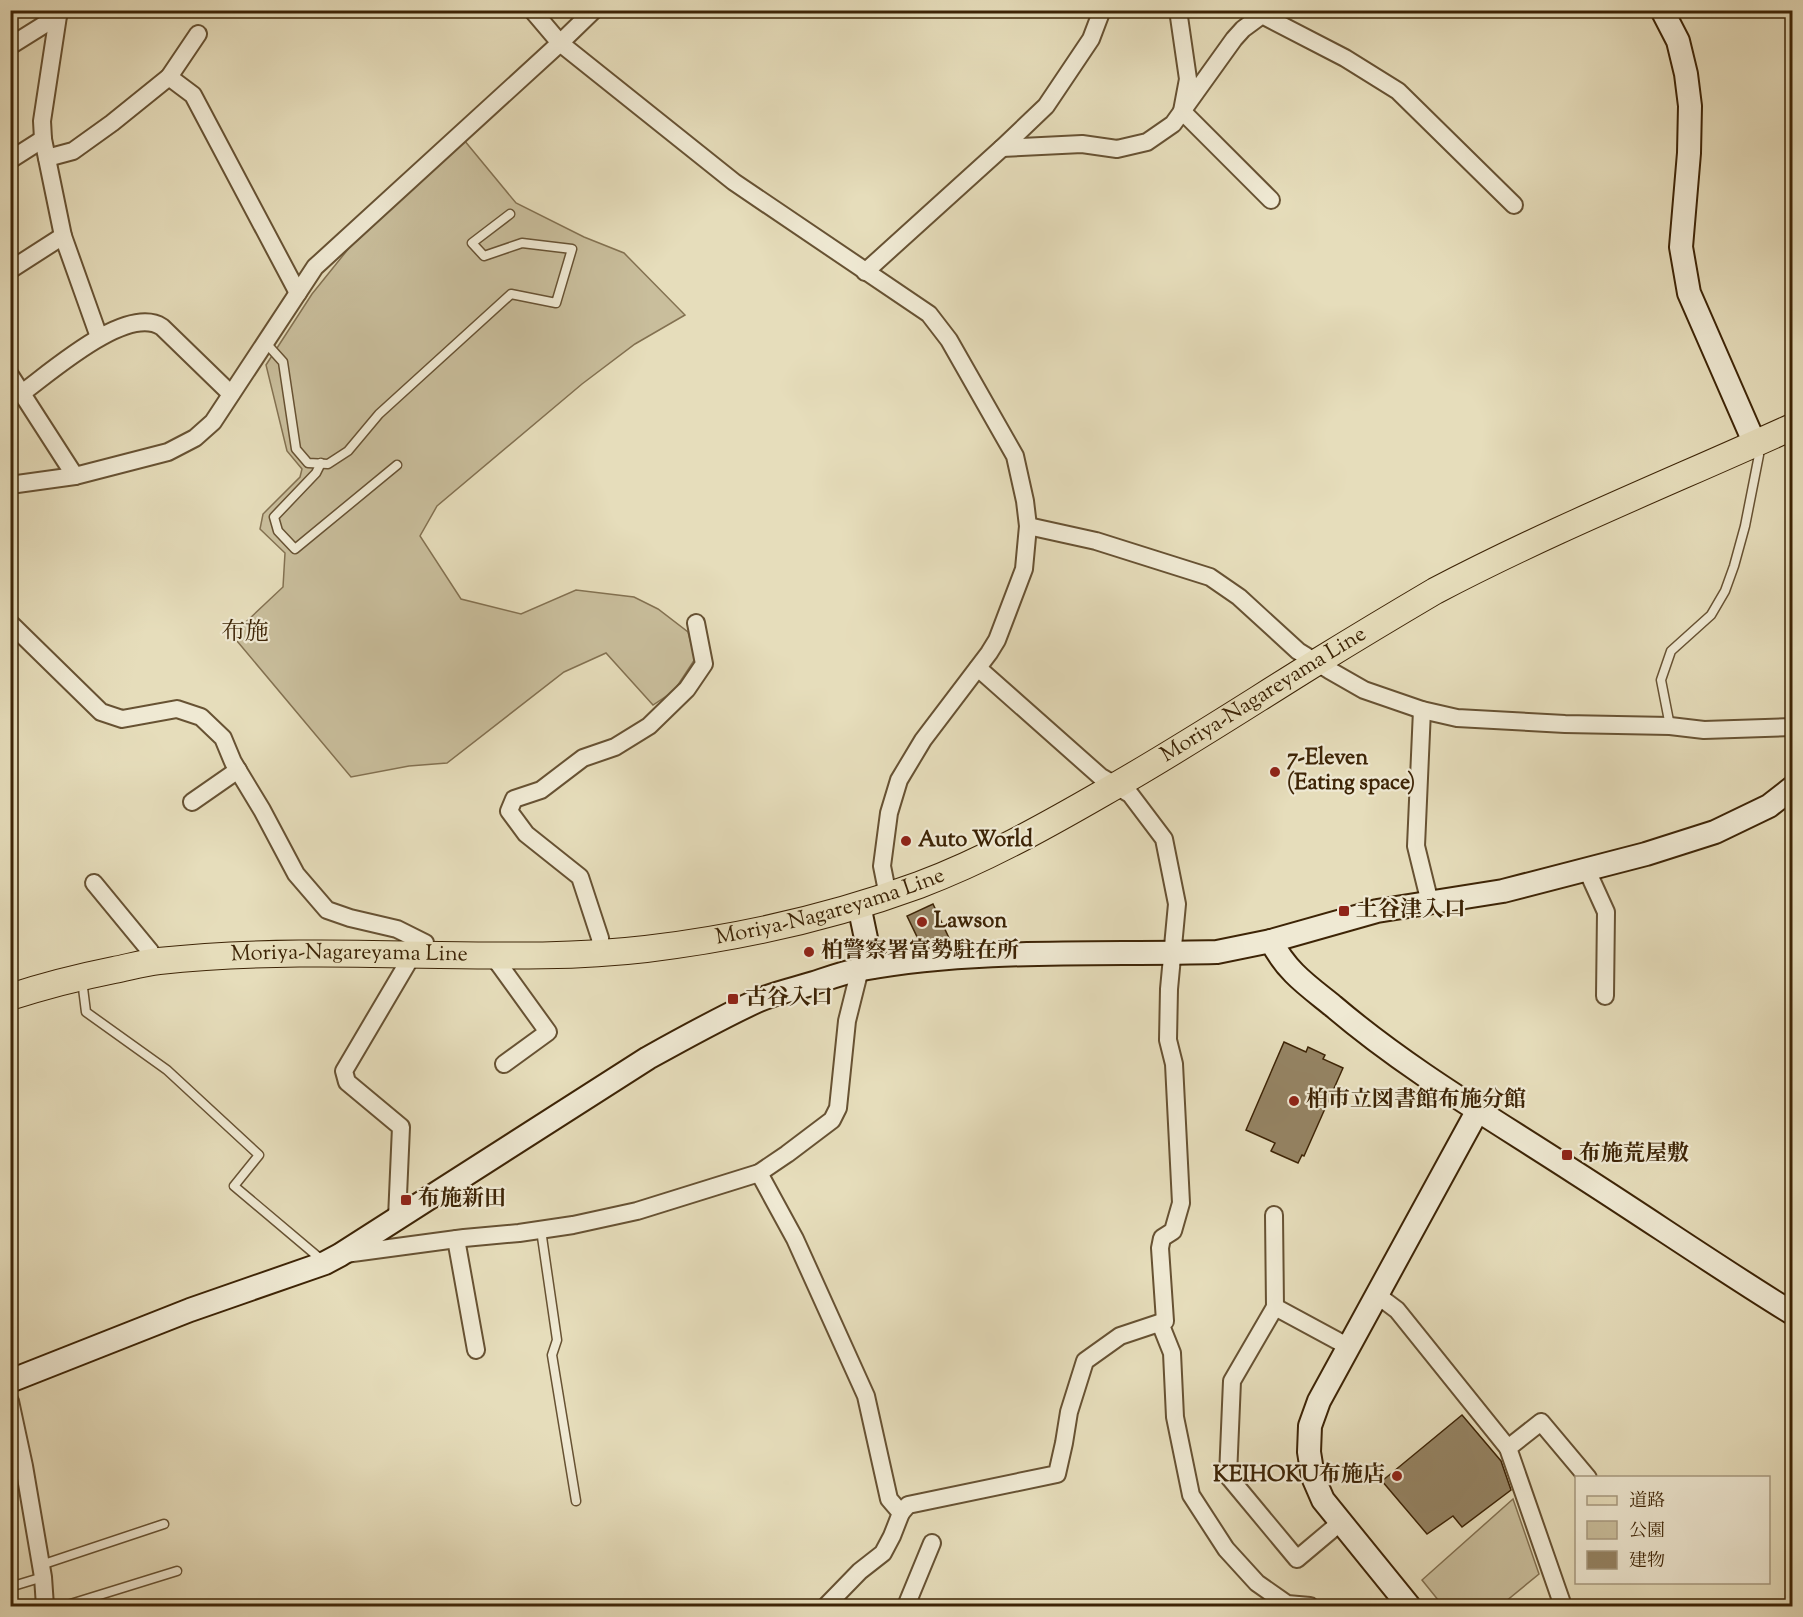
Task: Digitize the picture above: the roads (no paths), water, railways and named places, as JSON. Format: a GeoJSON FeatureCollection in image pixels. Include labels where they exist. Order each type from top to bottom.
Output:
{"type":"FeatureCollection","features":[{"type":"Feature","properties":{"kind":"main road","name":"Moriya-Nagareyama Line"},"geometry":{"type":"LineString","coordinates":[[10,997],[82,977],[154,962],[271,954],[601,953],[699,941],[818,916],[888,896],[969,864],[1057,820],[1181,748],[1317,662],[1477,568],[1792,427]]}},
{"type":"Feature","properties":{"kind":"street"},"geometry":{"type":"LineString","coordinates":[[532,10],[560,43],[734,182],[929,314],[949,340],[1015,456],[1028,526],[1024,569],[997,640],[923,740],[899,780],[889,813],[882,866],[888,896]]}},
{"type":"Feature","properties":{"kind":"street"},"geometry":{"type":"LineString","coordinates":[[14,480],[75,476],[168,452],[195,438],[213,422],[315,267],[594,10]]}},
{"type":"Feature","properties":{"kind":"street"},"geometry":{"type":"LineString","coordinates":[[865,272],[1046,106],[1091,39],[1102,10]]}},
{"type":"Feature","properties":{"kind":"street"},"geometry":{"type":"LineString","coordinates":[[1178,10],[1188,79],[1182,111]]}},
{"type":"Feature","properties":{"kind":"street"},"geometry":{"type":"LineString","coordinates":[[1662,10],[1678,41],[1686,74],[1690,106],[1689,153],[1681,247],[1689,293],[1755,444]]}},
{"type":"Feature","properties":{"kind":"street"},"geometry":{"type":"LineString","coordinates":[[10,46],[56,13]]}},
{"type":"Feature","properties":{"kind":"street"},"geometry":{"type":"LineString","coordinates":[[56,13],[42,121],[43,139],[63,236],[99,337]]}},
{"type":"Feature","properties":{"kind":"street"},"geometry":{"type":"LineString","coordinates":[[1002,148],[1082,144],[1117,149],[1147,142],[1173,124],[1234,39],[1262,15],[1344,58],[1398,91],[1514,205]]}},
{"type":"Feature","properties":{"kind":"street"},"geometry":{"type":"LineString","coordinates":[[47,158],[73,151],[169,77],[198,34]]}},
{"type":"Feature","properties":{"kind":"street"},"geometry":{"type":"LineString","coordinates":[[169,77],[193,94],[298,293]]}},
{"type":"Feature","properties":{"kind":"street"},"geometry":{"type":"LineString","coordinates":[[1182,111],[1271,200]]}},
{"type":"Feature","properties":{"kind":"street"},"geometry":{"type":"LineString","coordinates":[[10,160],[43,139]]}},
{"type":"Feature","properties":{"kind":"street"},"geometry":{"type":"LineString","coordinates":[[10,270],[63,236]]}},
{"type":"Feature","properties":{"kind":"street"},"geometry":{"type":"LineString","coordinates":[[22,393],[99,337],[129,323],[144,321],[154,322],[162,327],[231,394]]}},
{"type":"Feature","properties":{"kind":"street"},"geometry":{"type":"LineString","coordinates":[[10,375],[75,476]]}},
{"type":"Feature","properties":{"kind":"street"},"geometry":{"type":"LineString","coordinates":[[1028,526],[1096,541],[1210,577],[1239,597],[1299,651],[1364,690],[1422,710],[1457,718],[1565,724],[1670,726],[1704,730],[1792,728]]}},
{"type":"Feature","properties":{"kind":"street"},"geometry":{"type":"LineString","coordinates":[[10,623],[101,712],[122,719],[177,709],[201,717],[223,738],[238,770],[296,874],[327,910],[397,929],[425,943],[344,1071],[347,1082],[401,1127],[397,1218]]}},
{"type":"Feature","properties":{"kind":"street"},"geometry":{"type":"LineString","coordinates":[[601,953],[600,938],[580,877],[526,834],[509,811],[514,799],[541,790],[583,758],[615,747],[649,726],[687,689],[704,664],[696,623]]}},
{"type":"Feature","properties":{"kind":"street"},"geometry":{"type":"LineString","coordinates":[[826,1606],[860,1571],[883,1553],[901,1513],[908,1505],[1057,1474],[1069,1412],[1085,1361],[1120,1336],[1165,1321],[1160,1248],[1162,1238],[1173,1231],[1181,1203],[1174,1064],[1168,1040],[1171,953],[1177,904],[1164,839],[1130,794],[1101,777],[978,668]]}},
{"type":"Feature","properties":{"kind":"street"},"geometry":{"type":"LineString","coordinates":[[1422,710],[1416,846],[1430,903]]}},
{"type":"Feature","properties":{"kind":"street"},"geometry":{"type":"LineString","coordinates":[[192,802],[238,770]]}},
{"type":"Feature","properties":{"kind":"street"},"geometry":{"type":"LineString","coordinates":[[332,1259],[648,1059],[685,1037],[759,1000],[866,968],[943,958],[1217,952],[1271,941],[1377,911],[1503,891],[1646,854],[1715,832],[1769,806],[1792,788]]}},
{"type":"Feature","properties":{"kind":"street"},"geometry":{"type":"LineString","coordinates":[[1586,868],[1606,912],[1605,996]]}},
{"type":"Feature","properties":{"kind":"street"},"geometry":{"type":"LineString","coordinates":[[94,883],[150,951],[154,962]]}},
{"type":"Feature","properties":{"kind":"street"},"geometry":{"type":"LineString","coordinates":[[10,1381],[190,1310],[332,1259],[456,1239],[573,1226],[637,1212],[759,1173],[832,1120],[838,1108],[847,1021],[866,968],[859,905]]}},
{"type":"Feature","properties":{"kind":"street"},"geometry":{"type":"LineString","coordinates":[[1271,941],[1289,970],[1391,1052],[1792,1313]]}},
{"type":"Feature","properties":{"kind":"street"},"geometry":{"type":"LineString","coordinates":[[492,955],[548,1032],[504,1064]]}},
{"type":"Feature","properties":{"kind":"street"},"geometry":{"type":"LineString","coordinates":[[1409,1606],[1323,1500],[1313,1477],[1308,1452],[1310,1426],[1319,1401],[1478,1110]]}},
{"type":"Feature","properties":{"kind":"street"},"geometry":{"type":"LineString","coordinates":[[759,1173],[795,1239],[866,1396],[889,1499],[901,1513]]}},
{"type":"Feature","properties":{"kind":"street"},"geometry":{"type":"LineString","coordinates":[[1274,1215],[1275,1307],[1232,1382],[1228,1476],[1297,1559],[1341,1522]]}},
{"type":"Feature","properties":{"kind":"street"},"geometry":{"type":"LineString","coordinates":[[456,1239],[476,1350]]}},
{"type":"Feature","properties":{"kind":"street"},"geometry":{"type":"LineString","coordinates":[[1377,1295],[1397,1310],[1508,1448],[1563,1606]]}},
{"type":"Feature","properties":{"kind":"street"},"geometry":{"type":"LineString","coordinates":[[1275,1307],[1349,1347]]}},
{"type":"Feature","properties":{"kind":"street"},"geometry":{"type":"LineString","coordinates":[[1160,1323],[1172,1353],[1175,1417],[1191,1495],[1226,1550],[1257,1583],[1287,1604],[1310,1606]]}},
{"type":"Feature","properties":{"kind":"street"},"geometry":{"type":"LineString","coordinates":[[10,1401],[42,1571],[45,1606]]}},
{"type":"Feature","properties":{"kind":"street"},"geometry":{"type":"LineString","coordinates":[[1508,1448],[1541,1422],[1586,1476]]}},
{"type":"Feature","properties":{"kind":"street"},"geometry":{"type":"LineString","coordinates":[[906,1606],[932,1543]]}},
{"type":"Feature","properties":{"kind":"lane"},"geometry":{"type":"LineString","coordinates":[[265,342],[283,362],[296,449],[308,463],[328,464],[348,451],[379,414],[511,294],[556,303],[573,249],[522,243],[484,256],[472,243],[510,214]]}},
{"type":"Feature","properties":{"kind":"lane"},"geometry":{"type":"LineString","coordinates":[[1670,726],[1661,680],[1671,651],[1711,615],[1725,591],[1745,526],[1759,455],[1755,444]]}},
{"type":"Feature","properties":{"kind":"lane"},"geometry":{"type":"LineString","coordinates":[[321,464],[316,473],[274,517],[278,531],[295,549],[397,465]]}},
{"type":"Feature","properties":{"kind":"lane"},"geometry":{"type":"LineString","coordinates":[[82,977],[86,1011],[167,1070],[259,1155],[234,1186],[332,1259]]}},
{"type":"Feature","properties":{"kind":"lane"},"geometry":{"type":"LineString","coordinates":[[541,1230],[557,1340],[552,1355],[576,1500]]}},
{"type":"Feature","properties":{"kind":"lane"},"geometry":{"type":"LineString","coordinates":[[10,1587],[42,1571],[164,1524]]}},
{"type":"Feature","properties":{"kind":"lane"},"geometry":{"type":"LineString","coordinates":[[64,1606],[177,1571]]}},
{"type":"Feature","properties":{"kind":"place","name":"7-Eleven (Eating space)"},"geometry":{"type":"Point","coordinates":[1275,772]}},
{"type":"Feature","properties":{"kind":"place","name":"Auto World"},"geometry":{"type":"Point","coordinates":[906,841]}},
{"type":"Feature","properties":{"kind":"place","name":"土谷津入口"},"geometry":{"type":"Point","coordinates":[1344,911]}},
{"type":"Feature","properties":{"kind":"place","name":"Lawson"},"geometry":{"type":"Point","coordinates":[922,922]}},
{"type":"Feature","properties":{"kind":"place","name":"柏警察署富勢駐在所"},"geometry":{"type":"Point","coordinates":[809,952]}},
{"type":"Feature","properties":{"kind":"place","name":"古谷入口"},"geometry":{"type":"Point","coordinates":[733,999]}},
{"type":"Feature","properties":{"kind":"place","name":"柏市立図書館布施分館"},"geometry":{"type":"Point","coordinates":[1294,1101]}},
{"type":"Feature","properties":{"kind":"place","name":"布施荒屋敷"},"geometry":{"type":"Point","coordinates":[1567,1155]}},
{"type":"Feature","properties":{"kind":"place","name":"布施新田"},"geometry":{"type":"Point","coordinates":[406,1200]}},
{"type":"Feature","properties":{"kind":"place","name":"KEIHOKU布施店"},"geometry":{"type":"Point","coordinates":[1397,1476]}},
{"type":"Feature","properties":{"kind":"district","name":"布施"},"geometry":{"type":"Point","coordinates":[245,633]}}]}
